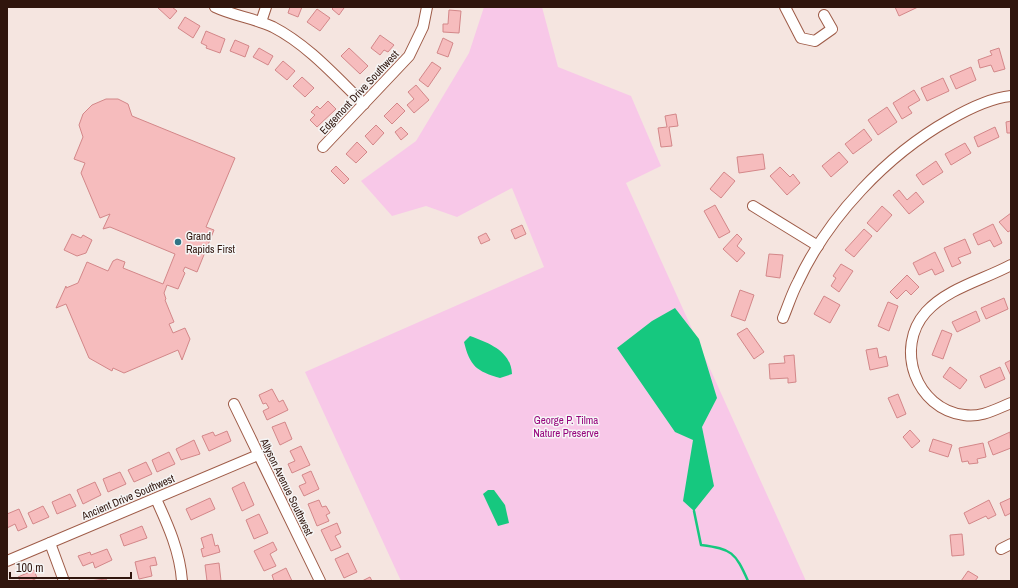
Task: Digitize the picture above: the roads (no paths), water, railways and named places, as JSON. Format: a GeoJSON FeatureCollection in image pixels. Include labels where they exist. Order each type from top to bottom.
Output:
{"type":"FeatureCollection","features":[{"type":"Feature","properties":{"kind":"street"},"geometry":{"type":"LineString","coordinates":[[215,7],[229,14],[260,22],[274,28],[308,51],[364,104]]}},
{"type":"Feature","properties":{"kind":"street"},"geometry":{"type":"LineString","coordinates":[[260,22],[266,7]]}},
{"type":"Feature","properties":{"kind":"street","name":"Edgemont Drive Southwest"},"geometry":{"type":"LineString","coordinates":[[323,147],[409,56],[422,27],[427,7]]}},
{"type":"Feature","properties":{"kind":"street"},"geometry":{"type":"LineString","coordinates":[[785,7],[801,38],[815,40],[832,29],[824,15]]}},
{"type":"Feature","properties":{"kind":"street"},"geometry":{"type":"LineString","coordinates":[[783,318],[798,282],[818,246],[856,195],[885,166],[910,145],[957,116],[993,100],[1011,96]]}},
{"type":"Feature","properties":{"kind":"street"},"geometry":{"type":"LineString","coordinates":[[753,206],[818,246]]}},
{"type":"Feature","properties":{"kind":"street"},"geometry":{"type":"LineString","coordinates":[[1011,265],[993,275],[951,292],[941,299],[919,322],[910,346],[914,373],[921,387],[930,399],[941,408],[965,416],[981,415],[1011,403]]}},
{"type":"Feature","properties":{"kind":"street","name":"Allyson Avenue Southwest"},"geometry":{"type":"LineString","coordinates":[[234,404],[320,581]]}},
{"type":"Feature","properties":{"kind":"street","name":"Ancient Drive Southwest"},"geometry":{"type":"LineString","coordinates":[[7,561],[258,455]]}},
{"type":"Feature","properties":{"kind":"street"},"geometry":{"type":"LineString","coordinates":[[156,499],[171,534],[181,564],[182,581]]}},
{"type":"Feature","properties":{"kind":"street"},"geometry":{"type":"LineString","coordinates":[[50,543],[64,581]]}},
{"type":"Feature","properties":{"kind":"street"},"geometry":{"type":"LineString","coordinates":[[1002,549],[1011,544]]}},
{"type":"Feature","properties":{"kind":"waterway"},"geometry":{"type":"LineString","coordinates":[[694,511],[701,545],[720,548],[731,554],[740,564],[748,581]]}},
{"type":"Feature","properties":{"kind":"place","name":"Grand Rapids First"},"geometry":{"type":"Point","coordinates":[178,242]}},
{"type":"Feature","properties":{"kind":"park label","name":"George P. Tilma Nature Preserve"},"geometry":{"type":"Point","coordinates":[566,426]}}]}
